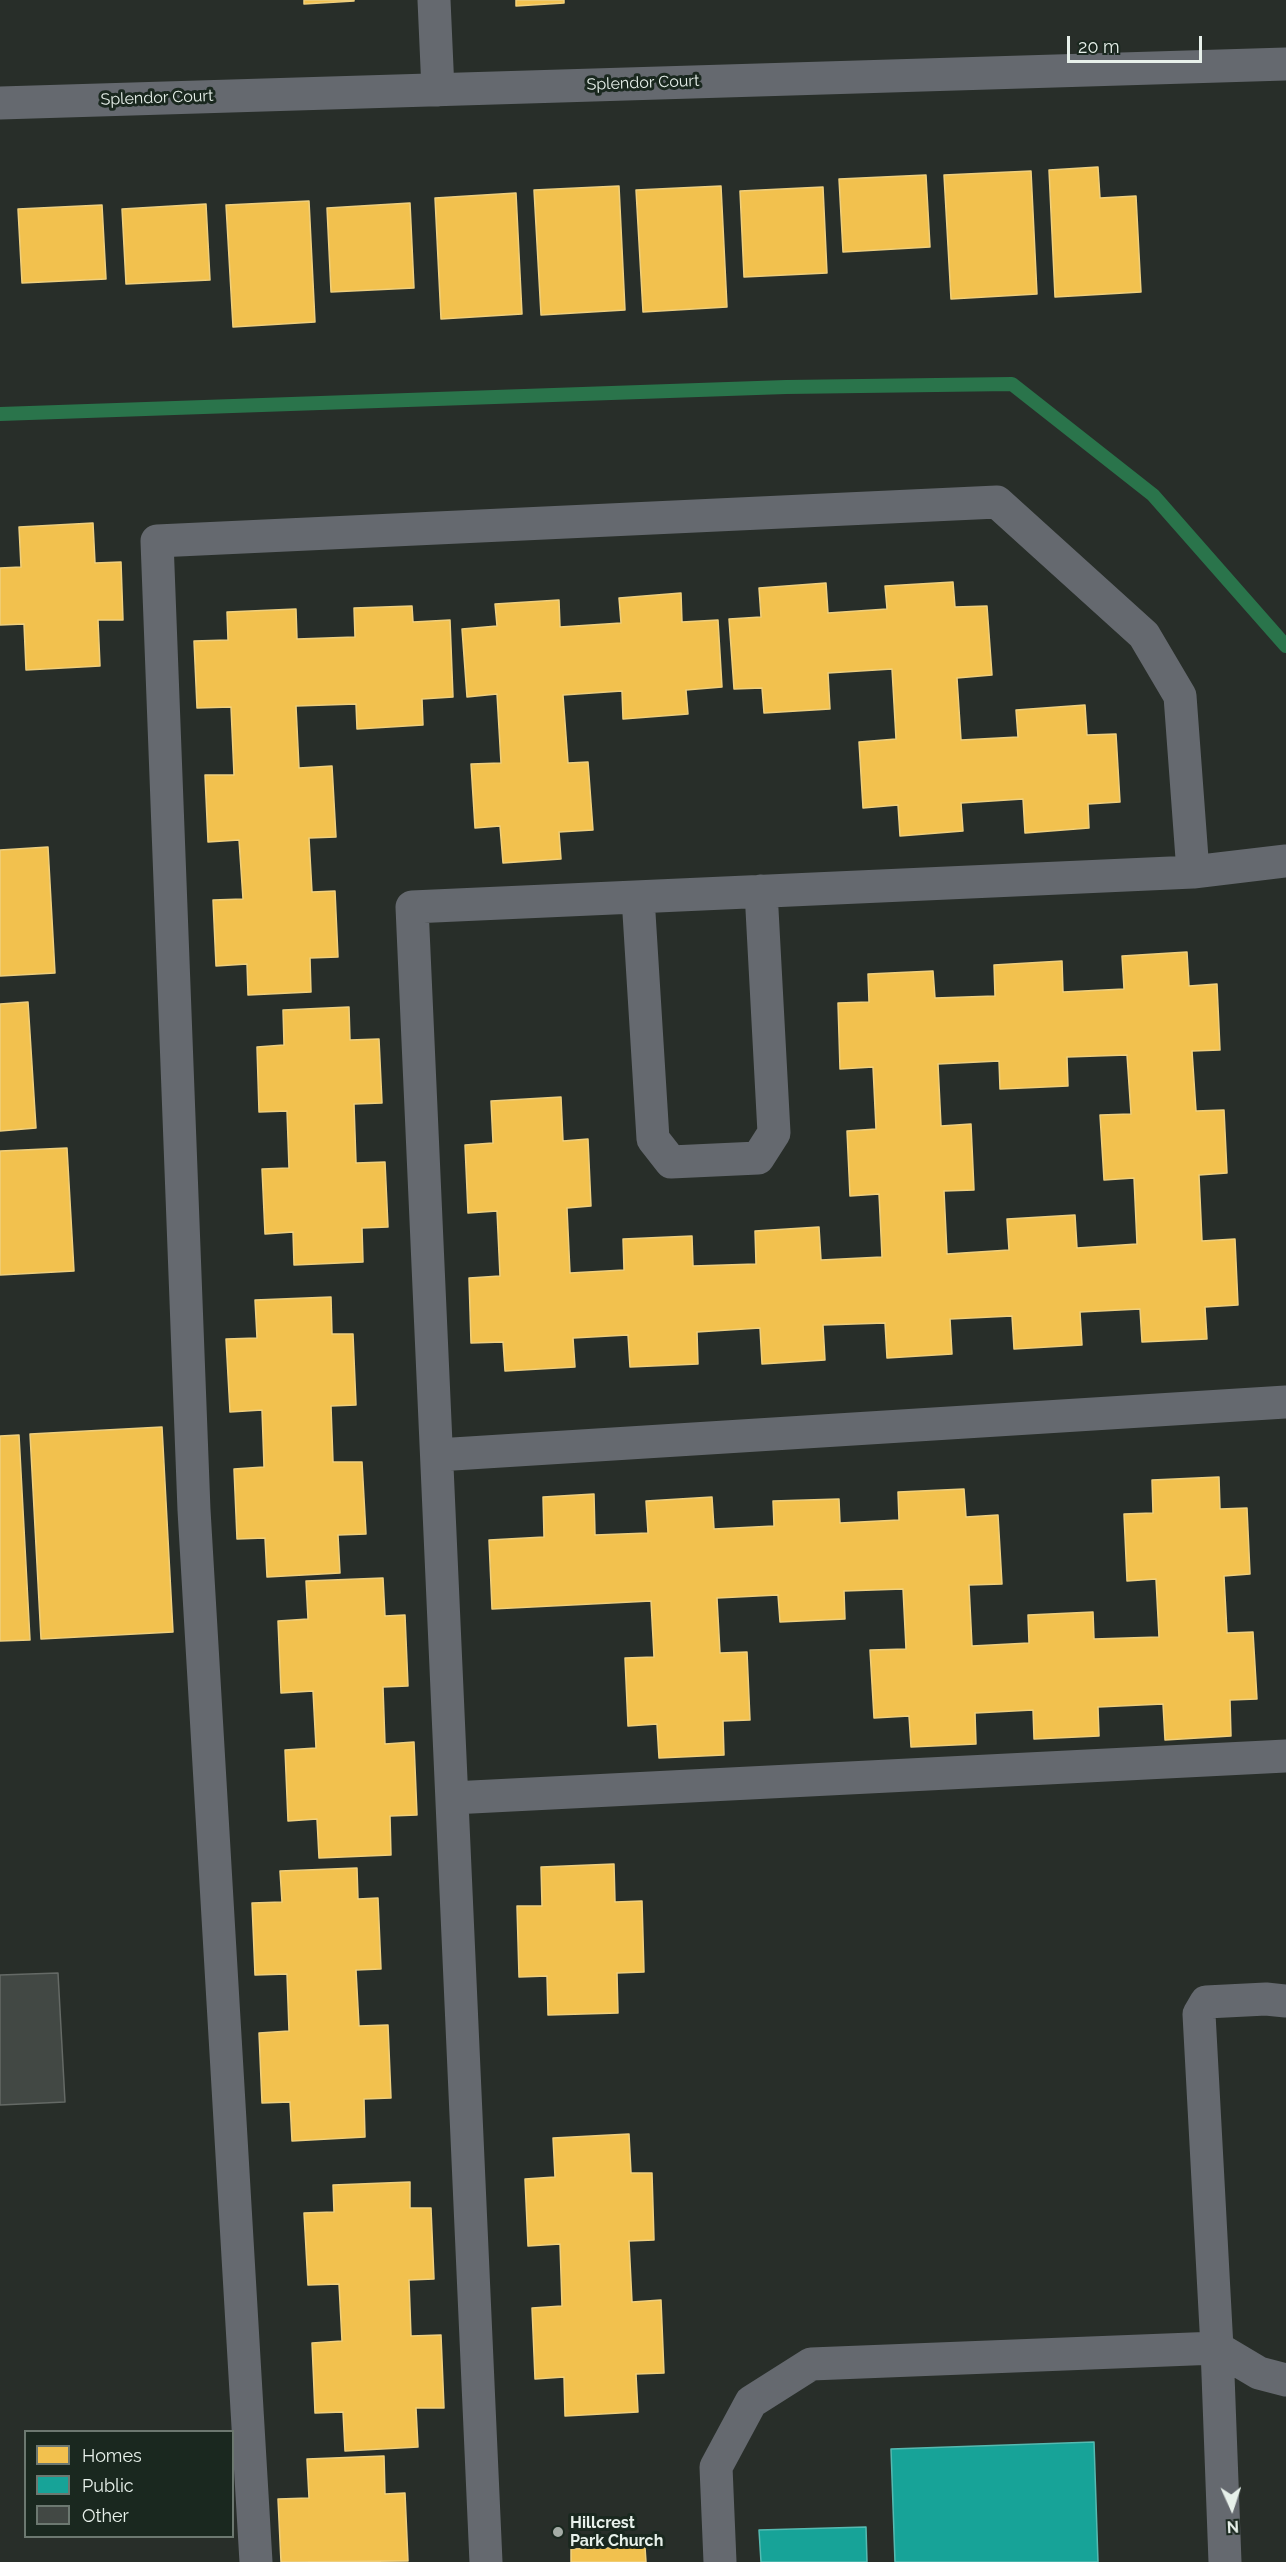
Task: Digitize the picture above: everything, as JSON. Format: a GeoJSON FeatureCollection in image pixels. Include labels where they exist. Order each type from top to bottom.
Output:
{"type":"FeatureCollection","features":[{"type":"Feature","properties":{"kind":"street"},"geometry":{"type":"LineString","coordinates":[[434,0],[438,90]]}},
{"type":"Feature","properties":{"kind":"street","name":"Splendor Court"},"geometry":{"type":"LineString","coordinates":[[0,103],[1286,64]]}},
{"type":"Feature","properties":{"kind":"street"},"geometry":{"type":"LineString","coordinates":[[256,2562],[194,1510],[157,542],[997,502],[1144,635],[1180,696],[1193,872]]}},
{"type":"Feature","properties":{"kind":"street"},"geometry":{"type":"LineString","coordinates":[[486,2562],[412,907],[1193,872],[1286,861]]}},
{"type":"Feature","properties":{"kind":"street"},"geometry":{"type":"LineString","coordinates":[[638,897],[653,1139],[671,1162],[758,1158],[774,1133],[761,891]]}},
{"type":"Feature","properties":{"kind":"street"},"geometry":{"type":"LineString","coordinates":[[437,1455],[1286,1402]]}},
{"type":"Feature","properties":{"kind":"street"},"geometry":{"type":"LineString","coordinates":[[452,1798],[1286,1756]]}},
{"type":"Feature","properties":{"kind":"street"},"geometry":{"type":"LineString","coordinates":[[1225,2562],[1217,2348],[1199,2014],[1206,2002],[1266,1999],[1286,2001]]}},
{"type":"Feature","properties":{"kind":"street"},"geometry":{"type":"LineString","coordinates":[[720,2562],[716,2467],[751,2402],[811,2364],[1217,2348],[1258,2373],[1286,2380]]}},
{"type":"Feature","properties":{"kind":"building: Homes"},"geometry":{"type":"Polygon","coordinates":[[[304,0],[354,0],[354,1],[304,4],[304,0]]]}},
{"type":"Feature","properties":{"kind":"building: Homes"},"geometry":{"type":"Polygon","coordinates":[[[516,0],[564,0],[564,3],[516,6],[516,0]]]}},
{"type":"Feature","properties":{"kind":"building: Homes"},"geometry":{"type":"Polygon","coordinates":[[[1098,167],[1100,198],[1136,196],[1141,292],[1055,297],[1049,170],[1098,167]]]}},
{"type":"Feature","properties":{"kind":"building: Homes"},"geometry":{"type":"Polygon","coordinates":[[[1031,171],[1037,294],[951,299],[944,175],[1031,171]]]}},
{"type":"Feature","properties":{"kind":"building: Homes"},"geometry":{"type":"Polygon","coordinates":[[[926,175],[930,247],[843,252],[839,179],[926,175]]]}},
{"type":"Feature","properties":{"kind":"building: Homes"},"geometry":{"type":"Polygon","coordinates":[[[619,186],[625,310],[541,315],[534,190],[619,186]]]}},
{"type":"Feature","properties":{"kind":"building: Homes"},"geometry":{"type":"Polygon","coordinates":[[[721,186],[727,307],[643,312],[636,190],[721,186]]]}},
{"type":"Feature","properties":{"kind":"building: Homes"},"geometry":{"type":"Polygon","coordinates":[[[823,187],[827,273],[744,277],[740,191],[823,187]]]}},
{"type":"Feature","properties":{"kind":"building: Homes"},"geometry":{"type":"Polygon","coordinates":[[[516,193],[522,314],[441,319],[435,198],[516,193]]]}},
{"type":"Feature","properties":{"kind":"building: Homes"},"geometry":{"type":"Polygon","coordinates":[[[309,201],[315,322],[233,327],[226,205],[309,201]]]}},
{"type":"Feature","properties":{"kind":"building: Homes"},"geometry":{"type":"Polygon","coordinates":[[[410,203],[414,288],[331,292],[327,208],[410,203]]]}},
{"type":"Feature","properties":{"kind":"building: Homes"},"geometry":{"type":"Polygon","coordinates":[[[206,204],[210,280],[126,284],[122,209],[206,204]]]}},
{"type":"Feature","properties":{"kind":"building: Homes"},"geometry":{"type":"Polygon","coordinates":[[[102,205],[106,279],[22,283],[18,209],[102,205]]]}},
{"type":"Feature","properties":{"kind":"building: Homes"},"geometry":{"type":"Polygon","coordinates":[[[93,523],[95,563],[121,562],[123,620],[98,620],[100,666],[26,670],[24,624],[0,625],[0,568],[21,567],[19,527],[93,523]]]}},
{"type":"Feature","properties":{"kind":"building: Homes"},"geometry":{"type":"Polygon","coordinates":[[[953,582],[955,607],[987,606],[992,675],[957,678],[961,740],[1018,737],[1016,710],[1085,705],[1087,735],[1116,734],[1120,802],[1088,804],[1089,828],[1025,833],[1023,799],[961,803],[963,831],[900,836],[898,805],[863,808],[859,742],[896,739],[892,669],[828,673],[830,709],[764,713],[762,688],[734,689],[729,619],[761,617],[759,588],[826,583],[828,613],[887,609],[885,586],[953,582]]]}},
{"type":"Feature","properties":{"kind":"building: Homes"},"geometry":{"type":"Polygon","coordinates":[[[681,593],[682,622],[718,620],[722,687],[686,690],[688,714],[623,719],[622,691],[563,695],[568,763],[588,762],[593,830],[559,832],[561,859],[503,863],[500,826],[475,828],[471,764],[501,763],[497,694],[467,697],[462,629],[497,626],[495,604],[559,600],[560,627],[621,623],[619,598],[681,593]]]}},
{"type":"Feature","properties":{"kind":"building: Homes"},"geometry":{"type":"Polygon","coordinates":[[[412,606],[413,622],[450,620],[453,697],[422,699],[423,725],[357,729],[356,704],[296,706],[299,768],[332,766],[336,837],[309,838],[312,892],[335,891],[338,957],[310,958],[311,992],[248,995],[247,964],[216,966],[213,900],[243,899],[239,840],[208,842],[205,775],[234,775],[231,707],[197,708],[194,641],[228,640],[227,612],[296,609],[297,639],[355,637],[354,608],[412,606]]]}},
{"type":"Feature","properties":{"kind":"building: Homes"},"geometry":{"type":"Polygon","coordinates":[[[48,847],[55,973],[0,976],[0,850],[48,847]]]}},
{"type":"Feature","properties":{"kind":"building: Homes"},"geometry":{"type":"Polygon","coordinates":[[[1187,952],[1189,986],[1217,984],[1220,1050],[1192,1051],[1196,1111],[1224,1110],[1227,1173],[1199,1175],[1202,1241],[1235,1239],[1238,1305],[1205,1307],[1207,1339],[1142,1342],[1140,1309],[1080,1312],[1082,1345],[1014,1349],[1012,1316],[950,1319],[952,1354],[887,1358],[885,1323],[823,1325],[825,1360],[762,1364],[760,1328],[697,1332],[698,1364],[630,1367],[628,1335],[573,1338],[575,1367],[505,1371],[503,1342],[471,1343],[469,1278],[500,1276],[497,1211],[468,1213],[465,1145],[493,1143],[491,1101],[561,1097],[563,1141],[588,1139],[591,1206],[567,1208],[570,1273],[624,1270],[623,1239],[692,1236],[693,1266],[756,1264],[755,1231],[819,1227],[821,1260],[882,1257],[879,1194],[850,1196],[847,1131],[876,1129],[873,1067],[840,1069],[838,1003],[869,1002],[868,974],[933,971],[935,998],[995,996],[994,965],[1062,961],[1063,992],[1124,989],[1122,956],[1187,952]],[[1127,1055],[1067,1057],[1068,1086],[1000,1089],[999,1061],[938,1064],[941,1126],[971,1124],[974,1190],[944,1191],[947,1254],[1009,1250],[1007,1219],[1075,1215],[1077,1248],[1137,1244],[1134,1178],[1104,1180],[1100,1115],[1131,1114],[1127,1055]]]}},
{"type":"Feature","properties":{"kind":"building: Homes"},"geometry":{"type":"Polygon","coordinates":[[[28,1002],[36,1128],[0,1131],[0,1004],[28,1002]]]}},
{"type":"Feature","properties":{"kind":"building: Homes"},"geometry":{"type":"Polygon","coordinates":[[[349,1007],[350,1040],[379,1039],[382,1103],[354,1104],[356,1163],[385,1162],[388,1227],[362,1228],[363,1262],[294,1265],[293,1232],[265,1234],[262,1169],[289,1168],[287,1111],[259,1112],[257,1047],[284,1045],[283,1010],[349,1007]]]}},
{"type":"Feature","properties":{"kind":"building: Homes"},"geometry":{"type":"Polygon","coordinates":[[[67,1148],[74,1271],[0,1275],[0,1151],[67,1148]]]}},
{"type":"Feature","properties":{"kind":"building: Homes"},"geometry":{"type":"Polygon","coordinates":[[[331,1297],[332,1334],[353,1334],[356,1405],[331,1406],[333,1462],[362,1462],[366,1534],[338,1535],[340,1573],[267,1577],[265,1538],[237,1539],[234,1469],[264,1467],[262,1410],[230,1412],[226,1339],[257,1338],[255,1300],[331,1297]]]}},
{"type":"Feature","properties":{"kind":"building: Homes"},"geometry":{"type":"Polygon","coordinates":[[[162,1427],[173,1632],[41,1639],[30,1434],[162,1427]]]}},
{"type":"Feature","properties":{"kind":"building: Homes"},"geometry":{"type":"Polygon","coordinates":[[[19,1435],[30,1640],[0,1641],[0,1436],[19,1435]]]}},
{"type":"Feature","properties":{"kind":"building: Homes"},"geometry":{"type":"Polygon","coordinates":[[[1219,1477],[1220,1509],[1247,1508],[1250,1574],[1224,1576],[1227,1633],[1253,1632],[1257,1699],[1230,1700],[1231,1736],[1165,1740],[1163,1704],[1098,1707],[1099,1736],[1034,1739],[1033,1710],[975,1713],[976,1744],[911,1747],[909,1716],[874,1718],[870,1650],[906,1649],[903,1589],[844,1591],[845,1619],[780,1622],[778,1595],[717,1598],[720,1653],[747,1652],[750,1720],[723,1721],[724,1755],[659,1758],[657,1724],[628,1726],[625,1658],[654,1657],[651,1601],[492,1609],[489,1540],[544,1537],[543,1497],[594,1494],[595,1535],[648,1533],[646,1501],[712,1497],[714,1529],[774,1526],[773,1501],[839,1499],[840,1523],[899,1520],[898,1492],[964,1489],[966,1517],[998,1515],[1002,1584],[969,1585],[972,1646],[1029,1643],[1028,1615],[1093,1612],[1094,1639],[1159,1637],[1156,1579],[1127,1581],[1124,1514],[1153,1513],[1152,1480],[1219,1477]]]}},
{"type":"Feature","properties":{"kind":"building: Homes"},"geometry":{"type":"Polygon","coordinates":[[[383,1578],[385,1616],[405,1615],[408,1686],[383,1687],[385,1744],[414,1742],[417,1815],[390,1816],[391,1855],[319,1858],[317,1819],[288,1821],[285,1750],[316,1748],[313,1691],[281,1693],[278,1621],[308,1619],[306,1581],[383,1578]]]}},
{"type":"Feature","properties":{"kind":"building: Homes"},"geometry":{"type":"Polygon","coordinates":[[[614,1864],[615,1902],[642,1901],[644,1972],[617,1973],[618,2013],[548,2015],[547,1976],[519,1977],[517,1906],[542,1906],[541,1867],[614,1864]]]}},
{"type":"Feature","properties":{"kind":"building: Homes"},"geometry":{"type":"Polygon","coordinates":[[[357,1868],[358,1899],[378,1898],[381,1969],[356,1970],[359,2026],[388,2025],[391,2098],[364,2099],[365,2137],[292,2141],[290,2102],[262,2103],[259,2033],[289,2031],[287,1974],[255,1975],[252,1903],[282,1902],[280,1871],[357,1868]]]}},
{"type":"Feature","properties":{"kind":"building: Homes"},"geometry":{"type":"Polygon","coordinates":[[[629,2134],[631,2173],[652,2173],[654,2240],[629,2241],[632,2302],[661,2300],[664,2373],[636,2374],[638,2412],[565,2416],[564,2377],[535,2379],[532,2308],[562,2306],[560,2244],[528,2246],[525,2179],[555,2177],[553,2138],[629,2134]]]}},
{"type":"Feature","properties":{"kind":"building: Homes"},"geometry":{"type":"Polygon","coordinates":[[[410,2182],[410,2208],[431,2208],[434,2279],[409,2280],[411,2336],[441,2335],[444,2408],[416,2408],[418,2447],[345,2451],[343,2412],[315,2413],[312,2343],[342,2341],[339,2284],[308,2285],[304,2213],[334,2212],[333,2185],[410,2182]]]}},
{"type":"Feature","properties":{"kind":"building: Homes"},"geometry":{"type":"Polygon","coordinates":[[[384,2456],[385,2494],[405,2493],[408,2561],[281,2562],[278,2499],[309,2498],[307,2459],[384,2456]]]}},
{"type":"Feature","properties":{"kind":"building: Homes"},"geometry":{"type":"Polygon","coordinates":[[[645,2547],[646,2562],[571,2562],[571,2549],[645,2547]]]}},
{"type":"Feature","properties":{"kind":"building: Public"},"geometry":{"type":"Polygon","coordinates":[[[1094,2442],[1098,2562],[895,2562],[891,2449],[1094,2442]]]}},
{"type":"Feature","properties":{"kind":"building: Public"},"geometry":{"type":"Polygon","coordinates":[[[866,2527],[867,2562],[761,2562],[759,2530],[866,2527]]]}},
{"type":"Feature","properties":{"kind":"building: Other"},"geometry":{"type":"Polygon","coordinates":[[[58,1973],[65,2102],[0,2105],[0,1975],[58,1973]]]}},
{"type":"Feature","properties":{"kind":"waterway"},"geometry":{"type":"LineString","coordinates":[[0,414],[786,387],[1012,384],[1153,495],[1286,646]]}},
{"type":"Feature","properties":{"kind":"place","name":"Hillcrest Park Church"},"geometry":{"type":"Point","coordinates":[558,2532]}}]}
